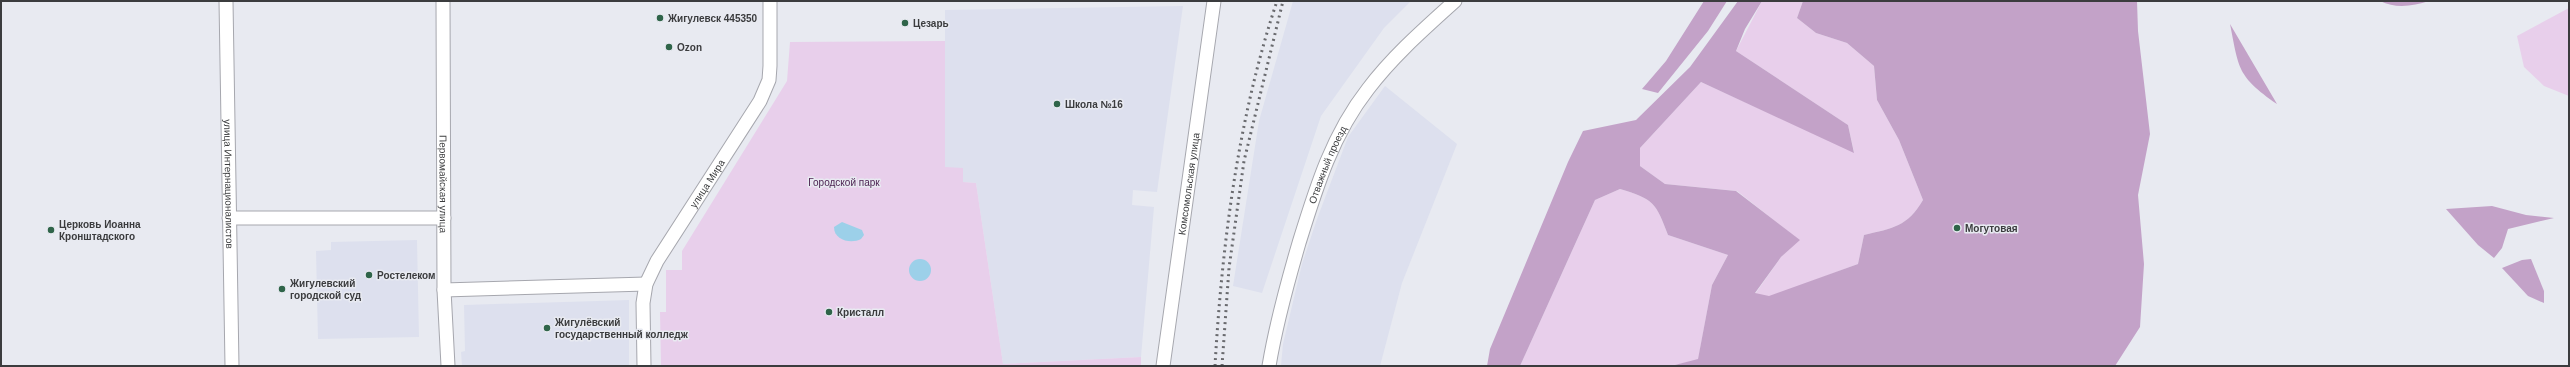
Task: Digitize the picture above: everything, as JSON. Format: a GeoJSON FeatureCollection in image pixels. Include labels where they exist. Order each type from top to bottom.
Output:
{"type":"FeatureCollection","features":[{"type":"Feature","properties":{"kind":"street","name":"улица Интернационалистов"},"geometry":{"type":"LineString","coordinates":[[226,1],[232,366]]}},
{"type":"Feature","properties":{"kind":"street","name":"Первомайская улица"},"geometry":{"type":"LineString","coordinates":[[443,1],[444,290],[448,366]]}},
{"type":"Feature","properties":{"kind":"street","name":"улица Мира"},"geometry":{"type":"LineString","coordinates":[[644,366],[643,303],[646,284],[657,261],[760,101],[769,80],[770,1]]}},
{"type":"Feature","properties":{"kind":"street","name":"Комсомольская улица"},"geometry":{"type":"LineString","coordinates":[[1163,366],[1214,1]]}},
{"type":"Feature","properties":{"kind":"street","name":"Отважный проезд"},"geometry":{"type":"LineString","coordinates":[[1269,366],[1284,295],[1319,177],[1330,150],[1344,123],[1367,89],[1397,55],[1455,1]]}},
{"type":"Feature","properties":{"kind":"street"},"geometry":{"type":"LineString","coordinates":[[229,218],[444,218]]}},
{"type":"Feature","properties":{"kind":"street"},"geometry":{"type":"LineString","coordinates":[[444,290],[646,284]]}},
{"type":"Feature","properties":{"kind":"shaded area"},"geometry":{"type":"Polygon","coordinates":[[[1293,1],[1411,1],[1384,28],[1321,116],[1262,293],[1233,286],[1259,121],[1293,1]]]}},
{"type":"Feature","properties":{"kind":"shaded area"},"geometry":{"type":"Polygon","coordinates":[[[1704,1],[1727,1],[1708,31],[1658,93],[1642,89],[1666,61],[1704,1]]]}},
{"type":"Feature","properties":{"kind":"shaded area"},"geometry":{"type":"Polygon","coordinates":[[[1738,1],[1762,1],[1745,29],[1736,51],[1848,125],[1854,153],[1701,82],[1640,148],[1640,166],[1665,184],[1736,191],[1800,240],[1781,257],[1755,293],[1769,296],[1858,264],[1864,235],[1891,228],[1905,221],[1917,209],[1923,200],[1899,140],[1877,100],[1874,66],[1847,43],[1816,33],[1797,18],[1803,1],[2137,1],[2138,31],[2150,134],[2138,195],[2144,264],[2140,327],[2115,366],[1671,366],[1698,359],[1712,285],[1728,255],[1668,235],[1657,209],[1652,204],[1640,196],[1620,189],[1595,200],[1520,366],[1487,366],[1490,349],[1568,162],[1583,131],[1636,120],[1690,67],[1738,1]]]}},
{"type":"Feature","properties":{"kind":"shaded area"},"geometry":{"type":"Polygon","coordinates":[[[2380,1],[2429,1],[2398,6],[2386,4],[2380,1]]]}},
{"type":"Feature","properties":{"kind":"shaded area","name":"Школа №16"},"geometry":{"type":"Polygon","coordinates":[[[1183,6],[1157,192],[1133,190],[1132,205],[1154,207],[1141,357],[1003,364],[976,183],[963,182],[945,168],[945,10],[1183,6]]]}},
{"type":"Feature","properties":{"kind":"shaded area"},"geometry":{"type":"Polygon","coordinates":[[[2230,24],[2277,104],[2254,86],[2242,70],[2238,62],[2230,24]]]}},
{"type":"Feature","properties":{"kind":"shaded area"},"geometry":{"type":"Polygon","coordinates":[[[1385,86],[1457,144],[1402,283],[1380,366],[1281,366],[1283,344],[1302,264],[1317,219],[1348,137],[1385,86]]]}},
{"type":"Feature","properties":{"kind":"shaded area"},"geometry":{"type":"Polygon","coordinates":[[[2492,206],[2526,215],[2554,218],[2508,229],[2502,248],[2494,258],[2478,245],[2446,209],[2492,206]]]}},
{"type":"Feature","properties":{"kind":"shaded area"},"geometry":{"type":"Polygon","coordinates":[[[417,240],[419,337],[318,339],[316,251],[331,250],[331,242],[417,240]]]}},
{"type":"Feature","properties":{"kind":"shaded area"},"geometry":{"type":"Polygon","coordinates":[[[2531,259],[2544,291],[2544,303],[2528,296],[2502,268],[2522,260],[2531,259]]]}},
{"type":"Feature","properties":{"kind":"shaded area","name":"Жигулёвский государственный колледж"},"geometry":{"type":"Polygon","coordinates":[[[629,300],[629,366],[462,366],[461,352],[465,351],[464,305],[629,300]]]}},
{"type":"Feature","properties":{"kind":"green space"},"geometry":{"type":"Polygon","coordinates":[[[1762,1],[1803,1],[1797,18],[1816,33],[1847,43],[1874,66],[1877,100],[1899,140],[1923,200],[1911,216],[1905,221],[1891,228],[1864,235],[1858,264],[1769,297],[1755,294],[1781,257],[1799,240],[1737,191],[1665,184],[1640,166],[1640,148],[1701,82],[1854,152],[1848,125],[1736,51],[1762,1]]]}},
{"type":"Feature","properties":{"kind":"green space"},"geometry":{"type":"Polygon","coordinates":[[[2569,8],[2569,96],[2544,86],[2524,67],[2517,36],[2569,8]]]}},
{"type":"Feature","properties":{"kind":"green space","name":"Городской парк"},"geometry":{"type":"Polygon","coordinates":[[[945,41],[945,167],[963,168],[963,182],[976,183],[1003,364],[1141,357],[1141,366],[661,366],[660,312],[666,312],[666,270],[682,270],[682,251],[787,81],[790,42],[945,41]]]}},
{"type":"Feature","properties":{"kind":"green space"},"geometry":{"type":"Polygon","coordinates":[[[1620,189],[1640,196],[1652,204],[1657,209],[1668,235],[1728,255],[1712,285],[1698,360],[1670,366],[1520,366],[1595,200],[1620,189]]]}},
{"type":"Feature","properties":{"kind":"water"},"geometry":{"type":"Polygon","coordinates":[[[842,222],[862,230],[864,235],[861,239],[853,241],[840,238],[835,232],[834,227],[842,222]]]}},
{"type":"Feature","properties":{"kind":"water"},"geometry":{"type":"Polygon","coordinates":[[[920,259],[928,262],[931,270],[928,278],[920,281],[912,278],[909,270],[912,262],[920,259]]]}},
{"type":"Feature","properties":{"kind":"railway"},"geometry":{"type":"LineString","coordinates":[[1215,366],[1222,274],[1234,182],[1252,90],[1263,45],[1277,1]]}},
{"type":"Feature","properties":{"kind":"railway"},"geometry":{"type":"LineString","coordinates":[[1222,366],[1229,268],[1244,161],[1283,1]]}},
{"type":"Feature","properties":{"kind":"place","name":"Жигулевск 445350"},"geometry":{"type":"Point","coordinates":[660,18]}},
{"type":"Feature","properties":{"kind":"place","name":"Цезарь"},"geometry":{"type":"Point","coordinates":[905,23]}},
{"type":"Feature","properties":{"kind":"place","name":"Ozon"},"geometry":{"type":"Point","coordinates":[669,47]}},
{"type":"Feature","properties":{"kind":"place","name":"Школа №16"},"geometry":{"type":"Point","coordinates":[1057,104]}},
{"type":"Feature","properties":{"kind":"place","name":"Могутовая"},"geometry":{"type":"Point","coordinates":[1957,228]}},
{"type":"Feature","properties":{"kind":"place","name":"Церковь Иоанна Кронштадского"},"geometry":{"type":"Point","coordinates":[51,230]}},
{"type":"Feature","properties":{"kind":"place","name":"Ростелеком"},"geometry":{"type":"Point","coordinates":[369,275]}},
{"type":"Feature","properties":{"kind":"place","name":"Жигулевский городской суд"},"geometry":{"type":"Point","coordinates":[282,289]}},
{"type":"Feature","properties":{"kind":"place","name":"Кристалл"},"geometry":{"type":"Point","coordinates":[829,312]}},
{"type":"Feature","properties":{"kind":"place","name":"Жигулёвский государственный колледж"},"geometry":{"type":"Point","coordinates":[547,328]}}]}
